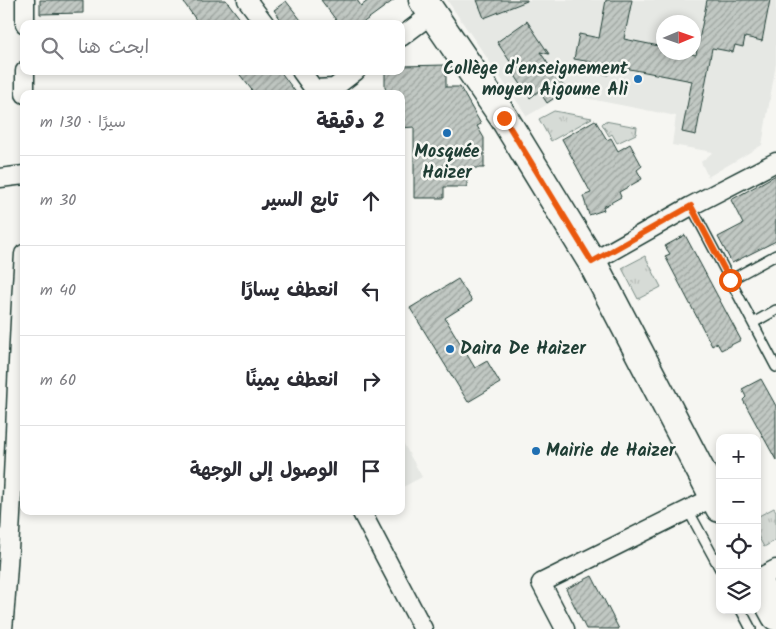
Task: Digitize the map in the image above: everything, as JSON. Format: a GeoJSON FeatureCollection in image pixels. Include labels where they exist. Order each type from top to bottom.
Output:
{"type":"FeatureCollection","features":[{"type":"Feature","properties":{"kind":"main road"},"geometry":{"type":"LineString","coordinates":[[428,6],[504,118],[592,262],[716,501]]}},
{"type":"Feature","properties":{"kind":"street"},"geometry":{"type":"LineString","coordinates":[[24,0],[25,20]]}},
{"type":"Feature","properties":{"kind":"street"},"geometry":{"type":"LineString","coordinates":[[247,0],[262,20]]}},
{"type":"Feature","properties":{"kind":"street"},"geometry":{"type":"LineString","coordinates":[[405,32],[428,6]]}},
{"type":"Feature","properties":{"kind":"street"},"geometry":{"type":"LineString","coordinates":[[25,75],[25,90]]}},
{"type":"Feature","properties":{"kind":"street"},"geometry":{"type":"LineString","coordinates":[[304,75],[314,89],[334,88],[351,75]]}},
{"type":"Feature","properties":{"kind":"street"},"geometry":{"type":"LineString","coordinates":[[592,262],[691,206],[776,162]]}},
{"type":"Feature","properties":{"kind":"street"},"geometry":{"type":"LineString","coordinates":[[0,178],[20,176]]}},
{"type":"Feature","properties":{"kind":"street"},"geometry":{"type":"LineString","coordinates":[[3,629],[9,570],[20,309]]}},
{"type":"Feature","properties":{"kind":"street"},"geometry":{"type":"LineString","coordinates":[[565,629],[541,583],[688,510],[716,503]]}},
{"type":"Feature","properties":{"kind":"street"},"geometry":{"type":"LineString","coordinates":[[363,515],[423,629]]}},
{"type":"Feature","properties":{"kind":"street"},"geometry":{"type":"LineString","coordinates":[[767,594],[776,568]]}},
{"type":"Feature","properties":{"kind":"lane"},"geometry":{"type":"LineString","coordinates":[[691,206],[776,366]]}},
{"type":"Feature","properties":{"kind":"lane"},"geometry":{"type":"LineString","coordinates":[[730,280],[776,255]]}},
{"type":"Feature","properties":{"kind":"lane"},"geometry":{"type":"LineString","coordinates":[[753,322],[776,310]]}},
{"type":"Feature","properties":{"kind":"lane"},"geometry":{"type":"LineString","coordinates":[[688,510],[719,569]]}},
{"type":"Feature","properties":{"kind":"lane"},"geometry":{"type":"LineString","coordinates":[[744,614],[752,629]]}},
{"type":"Feature","properties":{"kind":"shaded area","name":"Collège d'enseignement moyen Aigoune Ali"},"geometry":{"type":"Polygon","coordinates":[[[447,0],[776,0],[776,64],[762,145],[708,177],[701,162],[713,152],[672,145],[676,116],[565,94],[527,116],[447,0]]]}},
{"type":"Feature","properties":{"kind":"shaded area"},"geometry":{"type":"Polygon","coordinates":[[[405,446],[422,477],[405,486],[405,446]]]}},
{"type":"Feature","properties":{"kind":"green space"},"geometry":{"type":"Polygon","coordinates":[[[554,111],[592,118],[551,141],[539,119],[554,111]]]}},
{"type":"Feature","properties":{"kind":"green space"},"geometry":{"type":"Polygon","coordinates":[[[605,121],[637,127],[636,134],[617,143],[612,134],[609,136],[602,124],[605,121]]]}},
{"type":"Feature","properties":{"kind":"green space"},"geometry":{"type":"Polygon","coordinates":[[[645,256],[661,287],[638,299],[622,268],[645,256]]]}},
{"type":"Feature","properties":{"kind":"green space"},"geometry":{"type":"Polygon","coordinates":[[[774,508],[776,511],[776,540],[764,547],[761,541],[761,515],[774,508]]]}},
{"type":"Feature","properties":{"kind":"building"},"geometry":{"type":"Polygon","coordinates":[[[40,0],[83,0],[83,13],[40,14],[40,0]]]}},
{"type":"Feature","properties":{"kind":"building"},"geometry":{"type":"Polygon","coordinates":[[[182,0],[226,0],[241,20],[196,20],[182,0]]]}},
{"type":"Feature","properties":{"kind":"building"},"geometry":{"type":"Polygon","coordinates":[[[321,0],[357,0],[361,6],[369,0],[394,0],[366,20],[336,20],[321,0]]]}},
{"type":"Feature","properties":{"kind":"building"},"geometry":{"type":"Polygon","coordinates":[[[477,0],[527,0],[527,1],[484,18],[477,0]]]}},
{"type":"Feature","properties":{"kind":"building"},"geometry":{"type":"Polygon","coordinates":[[[606,0],[632,0],[624,39],[656,45],[656,60],[701,60],[701,30],[707,0],[770,0],[762,41],[745,37],[743,47],[735,45],[733,52],[712,48],[696,135],[682,132],[692,81],[609,65],[608,75],[590,71],[591,62],[574,59],[579,34],[599,38],[606,0]]]}},
{"type":"Feature","properties":{"kind":"building"},"geometry":{"type":"Polygon","coordinates":[[[286,1],[301,20],[281,20],[274,10],[286,1]]]}},
{"type":"Feature","properties":{"kind":"building"},"geometry":{"type":"Polygon","coordinates":[[[527,21],[549,54],[540,52],[566,90],[547,103],[539,91],[530,98],[508,65],[511,63],[497,42],[527,21]]]}},
{"type":"Feature","properties":{"kind":"building","name":"Mosquée Haizer"},"geometry":{"type":"Polygon","coordinates":[[[446,65],[446,87],[460,87],[481,124],[477,126],[484,138],[484,168],[467,168],[467,187],[444,187],[444,198],[414,198],[414,127],[405,128],[405,90],[387,90],[385,88],[385,75],[405,75],[405,66],[446,65]]]}},
{"type":"Feature","properties":{"kind":"building"},"geometry":{"type":"Polygon","coordinates":[[[240,75],[283,75],[294,90],[252,90],[240,75]]]}},
{"type":"Feature","properties":{"kind":"building"},"geometry":{"type":"Polygon","coordinates":[[[595,120],[607,140],[611,138],[618,151],[630,144],[642,166],[637,170],[642,179],[619,192],[621,197],[603,207],[604,210],[589,215],[583,196],[591,193],[562,139],[595,120]]]}},
{"type":"Feature","properties":{"kind":"building"},"geometry":{"type":"Polygon","coordinates":[[[776,175],[776,241],[732,263],[718,237],[743,224],[731,200],[776,175]]]}},
{"type":"Feature","properties":{"kind":"building"},"geometry":{"type":"Polygon","coordinates":[[[685,235],[741,340],[721,350],[717,343],[712,346],[665,256],[670,254],[665,246],[685,235]]]}},
{"type":"Feature","properties":{"kind":"building","name":"Daira De Haizer"},"geometry":{"type":"Polygon","coordinates":[[[458,279],[472,301],[445,318],[475,368],[487,361],[500,383],[468,402],[410,308],[458,279]]]}},
{"type":"Feature","properties":{"kind":"building"},"geometry":{"type":"Polygon","coordinates":[[[761,379],[776,406],[776,460],[743,400],[746,397],[742,389],[761,379]]]}},
{"type":"Feature","properties":{"kind":"building"},"geometry":{"type":"Polygon","coordinates":[[[592,576],[619,629],[586,629],[566,589],[592,576]]]}},
{"type":"Feature","properties":{"kind":"place","name":"Collège d'enseignement moyen Aigoune Ali"},"geometry":{"type":"Point","coordinates":[638,79]}},
{"type":"Feature","properties":{"kind":"place","name":"Mosquée Haizer"},"geometry":{"type":"Point","coordinates":[447,133]}},
{"type":"Feature","properties":{"kind":"place","name":"Daira De Haizer"},"geometry":{"type":"Point","coordinates":[450,349]}},
{"type":"Feature","properties":{"kind":"place","name":"Mairie de Haizer"},"geometry":{"type":"Point","coordinates":[536,451]}},
{"type":"Feature","properties":{"kind":"route"},"geometry":{"type":"LineString","coordinates":[[504,118],[592,262],[691,206],[730,280]]}}]}
